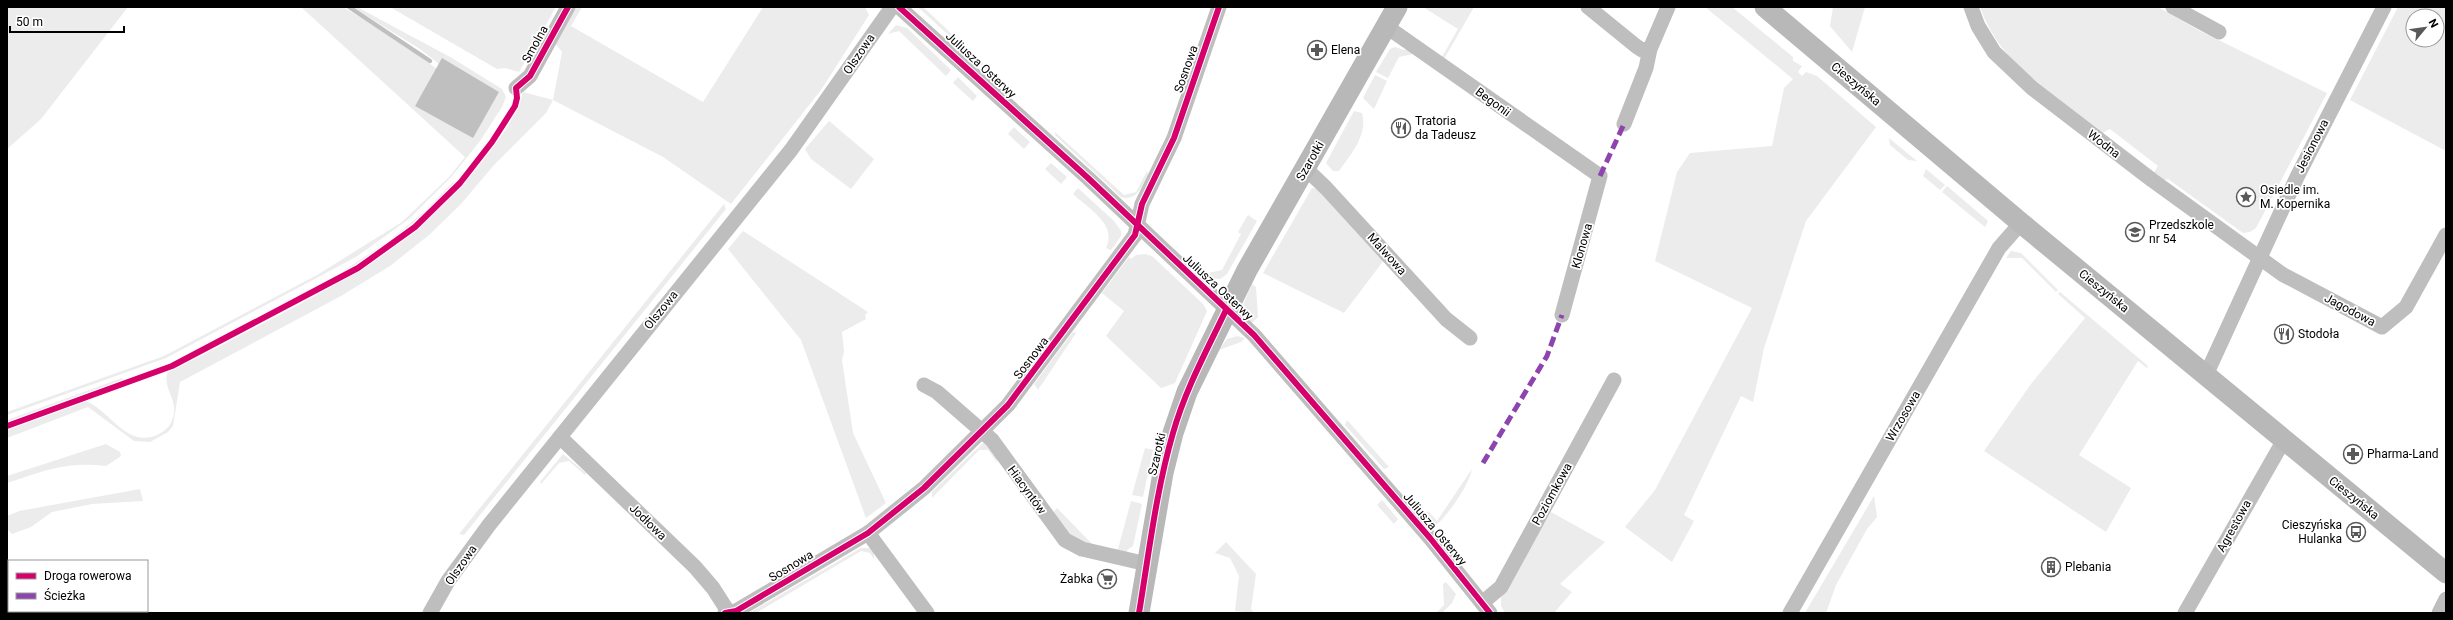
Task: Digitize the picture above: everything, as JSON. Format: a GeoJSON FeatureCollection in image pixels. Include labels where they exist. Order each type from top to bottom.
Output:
{"type":"FeatureCollection","features":[{"type":"Feature","properties":{"kind":"main road","name":"Szarotki"},"geometry":{"type":"LineString","coordinates":[[1139,613],[1147,564],[1173,433],[1187,392],[1226,310],[1305,168],[1398,7]]}},
{"type":"Feature","properties":{"kind":"main road","name":"Cieszyńska"},"geometry":{"type":"LineString","coordinates":[[1765,7],[2021,223],[2446,573]]}},
{"type":"Feature","properties":{"kind":"street","name":"Smolna"},"geometry":{"type":"LineString","coordinates":[[516,88],[530,76],[568,7]]}},
{"type":"Feature","properties":{"kind":"street","name":"Olszowa"},"geometry":{"type":"LineString","coordinates":[[435,611],[465,557],[791,150],[892,7]]}},
{"type":"Feature","properties":{"kind":"street","name":"Juliusza Osterwy"},"geometry":{"type":"LineString","coordinates":[[899,7],[1088,178],[1138,227],[1254,335],[1430,538],[1486,608]]}},
{"type":"Feature","properties":{"kind":"street","name":"Sosnowa"},"geometry":{"type":"LineString","coordinates":[[728,613],[736,611],[868,533],[924,488],[983,431],[1029,379],[1125,251],[1138,227],[1138,215],[1142,204],[1174,138],[1220,7]]}},
{"type":"Feature","properties":{"kind":"street"},"geometry":{"type":"LineString","coordinates":[[1588,7],[1636,46],[1642,50],[1650,49]]}},
{"type":"Feature","properties":{"kind":"street"},"geometry":{"type":"LineString","coordinates":[[1624,124],[1646,68],[1650,49],[1668,7]]}},
{"type":"Feature","properties":{"kind":"street","name":"Wodna"},"geometry":{"type":"LineString","coordinates":[[1971,7],[1978,26],[1994,52],[2012,71],[2152,180],[2260,259]]}},
{"type":"Feature","properties":{"kind":"street"},"geometry":{"type":"LineString","coordinates":[[2173,7],[2219,32]]}},
{"type":"Feature","properties":{"kind":"street","name":"Jesionowa"},"geometry":{"type":"LineString","coordinates":[[2206,375],[2297,177],[2384,7]]}},
{"type":"Feature","properties":{"kind":"street","name":"Begonii"},"geometry":{"type":"LineString","coordinates":[[1387,27],[1600,176]]}},
{"type":"Feature","properties":{"kind":"street","name":"Malwowa"},"geometry":{"type":"LineString","coordinates":[[1305,168],[1326,188],[1446,319],[1470,338]]}},
{"type":"Feature","properties":{"kind":"street","name":"Klonowa"},"geometry":{"type":"LineString","coordinates":[[1562,314],[1600,176]]}},
{"type":"Feature","properties":{"kind":"street","name":"Wrzosowa"},"geometry":{"type":"LineString","coordinates":[[1790,613],[1999,248],[2021,223]]}},
{"type":"Feature","properties":{"kind":"street","name":"Jagodowa"},"geometry":{"type":"LineString","coordinates":[[2260,259],[2282,274],[2382,327],[2406,307],[2446,235]]}},
{"type":"Feature","properties":{"kind":"street","name":"Poziomkowa"},"geometry":{"type":"LineString","coordinates":[[1486,608],[1501,588],[1614,380]]}},
{"type":"Feature","properties":{"kind":"street","name":"Hiacyntów"},"geometry":{"type":"LineString","coordinates":[[924,385],[936,392],[968,421],[983,431],[1065,540],[1082,549],[1147,564]]}},
{"type":"Feature","properties":{"kind":"street","name":"Jodłowa"},"geometry":{"type":"LineString","coordinates":[[560,438],[695,567],[713,588],[728,613]]}},
{"type":"Feature","properties":{"kind":"street","name":"Agrestowa"},"geometry":{"type":"LineString","coordinates":[[2185,613],[2284,440]]}},
{"type":"Feature","properties":{"kind":"street"},"geometry":{"type":"LineString","coordinates":[[868,533],[927,613]]}},
{"type":"Feature","properties":{"kind":"street"},"geometry":{"type":"LineString","coordinates":[[2439,613],[2446,599]]}},
{"type":"Feature","properties":{"kind":"shaded area"},"geometry":{"type":"Polygon","coordinates":[[[7,7],[128,7],[41,119],[7,149],[7,7]]]}},
{"type":"Feature","properties":{"kind":"shaded area"},"geometry":{"type":"Polygon","coordinates":[[[301,7],[343,7],[390,35],[437,69],[415,106],[473,137],[499,92],[443,59],[439,64],[420,49],[352,7],[357,7],[452,58],[502,89],[506,97],[502,107],[480,141],[452,176],[409,219],[356,257],[166,358],[7,415],[7,412],[164,356],[317,275],[402,222],[450,176],[465,157],[301,7]]]}},
{"type":"Feature","properties":{"kind":"shaded area"},"geometry":{"type":"Polygon","coordinates":[[[390,7],[556,7],[519,72],[505,68],[497,69],[390,7]]]}},
{"type":"Feature","properties":{"kind":"shaded area"},"geometry":{"type":"Polygon","coordinates":[[[576,7],[582,7],[571,26],[703,102],[763,7],[865,7],[869,15],[821,90],[731,204],[663,157],[553,100],[562,52],[555,43],[576,7]]]}},
{"type":"Feature","properties":{"kind":"shaded area"},"geometry":{"type":"Polygon","coordinates":[[[918,7],[923,7],[989,69],[987,71],[918,7]]]}},
{"type":"Feature","properties":{"kind":"shaded area"},"geometry":{"type":"Polygon","coordinates":[[[1423,7],[1474,7],[1444,59],[1442,57],[1458,29],[1423,7]]]}},
{"type":"Feature","properties":{"kind":"shaded area"},"geometry":{"type":"Polygon","coordinates":[[[1705,7],[1732,7],[1793,57],[1793,61],[1802,66],[1798,72],[1802,76],[1806,72],[1817,76],[1876,127],[1806,221],[1764,348],[1753,402],[1741,396],[1684,515],[1694,521],[1672,562],[1625,527],[1655,490],[1752,308],[1655,261],[1677,172],[1690,153],[1772,146],[1784,88],[1793,79],[1705,7]]]}},
{"type":"Feature","properties":{"kind":"shaded area"},"geometry":{"type":"Polygon","coordinates":[[[1833,7],[1865,7],[1852,52],[1830,26],[1833,7]]]}},
{"type":"Feature","properties":{"kind":"shaded area"},"geometry":{"type":"Polygon","coordinates":[[[1980,7],[2158,7],[2200,31],[2327,93],[2256,228],[2250,232],[2243,233],[2168,179],[2161,181],[2153,174],[2158,166],[2110,129],[2101,134],[2048,93],[2015,63],[2001,46],[1989,27],[1980,7]]]}},
{"type":"Feature","properties":{"kind":"shaded area"},"geometry":{"type":"Polygon","coordinates":[[[2398,7],[2446,7],[2446,151],[2350,100],[2398,7]]]}},
{"type":"Feature","properties":{"kind":"shaded area"},"geometry":{"type":"Polygon","coordinates":[[[896,25],[907,28],[951,70],[946,76],[899,31],[888,34],[896,25]]]}},
{"type":"Feature","properties":{"kind":"shaded area"},"geometry":{"type":"Polygon","coordinates":[[[1395,47],[1404,50],[1411,49],[1413,54],[1399,57],[1388,78],[1376,72],[1390,49],[1395,47]]]}},
{"type":"Feature","properties":{"kind":"shaded area"},"geometry":{"type":"Polygon","coordinates":[[[442,58],[499,92],[473,138],[415,106],[442,58]]]}},
{"type":"Feature","properties":{"kind":"shaded area"},"geometry":{"type":"Polygon","coordinates":[[[1375,75],[1387,81],[1374,109],[1363,98],[1375,75]]]}},
{"type":"Feature","properties":{"kind":"shaded area"},"geometry":{"type":"Polygon","coordinates":[[[958,77],[977,96],[973,101],[953,83],[958,77]]]}},
{"type":"Feature","properties":{"kind":"shaded area"},"geometry":{"type":"Polygon","coordinates":[[[523,92],[553,100],[546,113],[494,165],[460,205],[429,235],[390,266],[341,296],[180,382],[173,426],[168,432],[150,442],[134,441],[88,407],[7,438],[7,430],[86,401],[95,406],[128,433],[138,437],[148,438],[159,434],[171,423],[174,413],[173,402],[167,382],[168,371],[204,355],[295,307],[357,271],[386,252],[439,208],[465,182],[504,131],[521,100],[523,92]]]}},
{"type":"Feature","properties":{"kind":"shaded area"},"geometry":{"type":"Polygon","coordinates":[[[1354,111],[1362,113],[1363,129],[1361,137],[1339,171],[1333,171],[1326,163],[1354,111]]]}},
{"type":"Feature","properties":{"kind":"shaded area"},"geometry":{"type":"Polygon","coordinates":[[[829,121],[874,159],[851,189],[811,159],[805,149],[829,121]]]}},
{"type":"Feature","properties":{"kind":"shaded area"},"geometry":{"type":"Polygon","coordinates":[[[1014,127],[1030,142],[1024,149],[1008,134],[1014,127]]]}},
{"type":"Feature","properties":{"kind":"shaded area"},"geometry":{"type":"Polygon","coordinates":[[[1055,132],[1124,195],[1136,192],[1147,171],[1148,174],[1141,188],[1131,197],[1121,197],[1055,135],[1055,132]]]}},
{"type":"Feature","properties":{"kind":"shaded area"},"geometry":{"type":"Polygon","coordinates":[[[1889,138],[1917,161],[1908,160],[1890,145],[1889,138]]]}},
{"type":"Feature","properties":{"kind":"shaded area"},"geometry":{"type":"Polygon","coordinates":[[[1051,163],[1067,177],[1061,184],[1045,169],[1051,163]]]}},
{"type":"Feature","properties":{"kind":"shaded area"},"geometry":{"type":"Polygon","coordinates":[[[1926,169],[1945,185],[1940,190],[1923,176],[1926,169]]]}},
{"type":"Feature","properties":{"kind":"shaded area"},"geometry":{"type":"Polygon","coordinates":[[[453,182],[454,183],[440,198],[395,237],[379,249],[328,281],[390,240],[426,210],[453,182]]]}},
{"type":"Feature","properties":{"kind":"shaded area"},"geometry":{"type":"Polygon","coordinates":[[[1947,186],[1988,221],[1985,227],[1942,192],[1947,186]]]}},
{"type":"Feature","properties":{"kind":"shaded area"},"geometry":{"type":"Polygon","coordinates":[[[1078,188],[1114,221],[1121,231],[1121,236],[1111,250],[1106,248],[1109,240],[1105,224],[1093,211],[1073,194],[1078,188]]]}},
{"type":"Feature","properties":{"kind":"shaded area"},"geometry":{"type":"Polygon","coordinates":[[[1312,188],[1318,189],[1384,260],[1344,313],[1263,273],[1312,188]]]}},
{"type":"Feature","properties":{"kind":"shaded area"},"geometry":{"type":"Polygon","coordinates":[[[724,204],[726,209],[464,535],[459,534],[724,204]]]}},
{"type":"Feature","properties":{"kind":"shaded area"},"geometry":{"type":"Polygon","coordinates":[[[1248,215],[1257,221],[1227,274],[1220,279],[1210,278],[1198,268],[1199,265],[1208,273],[1222,270],[1241,234],[1238,232],[1248,215]]]}},
{"type":"Feature","properties":{"kind":"shaded area"},"geometry":{"type":"Polygon","coordinates":[[[743,231],[868,312],[865,315],[866,319],[842,332],[844,352],[842,360],[853,433],[886,503],[866,518],[801,340],[728,249],[743,231]]]}},
{"type":"Feature","properties":{"kind":"shaded area"},"geometry":{"type":"Polygon","coordinates":[[[2011,251],[2021,253],[2058,290],[2056,292],[2022,258],[2006,258],[2011,251]]]}},
{"type":"Feature","properties":{"kind":"shaded area"},"geometry":{"type":"Polygon","coordinates":[[[1145,254],[1152,256],[1203,304],[1207,311],[1175,383],[1161,388],[1106,336],[1124,311],[1102,293],[1129,257],[1131,259],[1136,255],[1145,254]]]}},
{"type":"Feature","properties":{"kind":"shaded area"},"geometry":{"type":"Polygon","coordinates":[[[1252,284],[1256,287],[1258,317],[1252,323],[1245,318],[1242,307],[1252,284]]]}},
{"type":"Feature","properties":{"kind":"shaded area"},"geometry":{"type":"Polygon","coordinates":[[[2060,292],[2148,366],[2147,368],[2138,361],[2079,455],[2131,488],[2106,532],[1984,451],[2031,384],[2085,318],[2058,294],[2060,292]]]}},
{"type":"Feature","properties":{"kind":"shaded area"},"geometry":{"type":"Polygon","coordinates":[[[1073,332],[1076,333],[1038,390],[1034,384],[1073,332]]]}},
{"type":"Feature","properties":{"kind":"shaded area"},"geometry":{"type":"Polygon","coordinates":[[[1237,336],[1245,338],[1241,342],[1219,350],[1227,339],[1237,336]]]}},
{"type":"Feature","properties":{"kind":"shaded area"},"geometry":{"type":"Polygon","coordinates":[[[122,378],[123,380],[7,422],[7,420],[122,378]]]}},
{"type":"Feature","properties":{"kind":"shaded area"},"geometry":{"type":"Polygon","coordinates":[[[1347,420],[1389,467],[1384,469],[1345,425],[1347,420]]]}},
{"type":"Feature","properties":{"kind":"shaded area"},"geometry":{"type":"Polygon","coordinates":[[[983,443],[986,443],[998,459],[997,462],[988,450],[979,450],[932,498],[932,492],[983,443]]]}},
{"type":"Feature","properties":{"kind":"shaded area"},"geometry":{"type":"Polygon","coordinates":[[[106,444],[120,452],[121,456],[106,466],[79,465],[55,468],[7,483],[7,476],[106,444]]]}},
{"type":"Feature","properties":{"kind":"shaded area"},"geometry":{"type":"Polygon","coordinates":[[[1145,448],[1153,450],[1143,497],[1132,495],[1145,448]]]}},
{"type":"Feature","properties":{"kind":"shaded area"},"geometry":{"type":"Polygon","coordinates":[[[563,454],[586,473],[585,475],[569,461],[559,463],[541,484],[540,482],[563,454]]]}},
{"type":"Feature","properties":{"kind":"shaded area"},"geometry":{"type":"Polygon","coordinates":[[[1472,469],[1463,491],[1452,507],[1436,525],[1432,526],[1424,516],[1428,511],[1437,521],[1472,469]]]}},
{"type":"Feature","properties":{"kind":"shaded area"},"geometry":{"type":"Polygon","coordinates":[[[1028,483],[1051,515],[1057,508],[1096,548],[1118,549],[1131,501],[1142,504],[1133,546],[1127,550],[1128,554],[1091,548],[1072,539],[1057,526],[1044,510],[1027,485],[1028,483]]]}},
{"type":"Feature","properties":{"kind":"shaded area"},"geometry":{"type":"Polygon","coordinates":[[[140,489],[143,501],[92,504],[52,512],[31,527],[12,534],[7,529],[7,516],[19,511],[140,489]]]}},
{"type":"Feature","properties":{"kind":"shaded area"},"geometry":{"type":"Polygon","coordinates":[[[1874,496],[1877,517],[1867,529],[1836,585],[1826,613],[1805,613],[1874,496]]]}},
{"type":"Feature","properties":{"kind":"shaded area"},"geometry":{"type":"Polygon","coordinates":[[[1382,500],[1398,519],[1394,524],[1377,505],[1382,500]]]}},
{"type":"Feature","properties":{"kind":"shaded area"},"geometry":{"type":"Polygon","coordinates":[[[1551,512],[1605,542],[1560,584],[1572,592],[1554,613],[1505,613],[1501,606],[1501,597],[1551,512]]]}},
{"type":"Feature","properties":{"kind":"shaded area"},"geometry":{"type":"Polygon","coordinates":[[[1226,542],[1256,574],[1251,609],[1254,613],[1235,611],[1239,576],[1230,558],[1215,553],[1226,542]]]}},
{"type":"Feature","properties":{"kind":"shaded area"},"geometry":{"type":"Polygon","coordinates":[[[861,548],[871,548],[874,551],[874,559],[870,553],[861,551],[756,613],[749,613],[861,548]]]}},
{"type":"Feature","properties":{"kind":"shaded area"},"geometry":{"type":"Polygon","coordinates":[[[1446,582],[1456,594],[1452,603],[1442,613],[1436,613],[1444,605],[1443,584],[1446,582]]]}},
{"type":"Feature","properties":{"kind":"waterway"},"geometry":{"type":"LineString","coordinates":[[349,7],[430,61]]}},
{"type":"Feature","properties":{"kind":"marked path"},"geometry":{"type":"LineString","coordinates":[[1600,176],[1624,124]]}},
{"type":"Feature","properties":{"kind":"marked path"},"geometry":{"type":"LineString","coordinates":[[1483,463],[1547,356],[1562,315]]}},
{"type":"Feature","properties":{"kind":"cycle path"},"geometry":{"type":"LineString","coordinates":[[7,426],[172,366],[358,268],[415,227],[460,183],[492,142],[515,106],[517,98],[516,88],[530,76],[568,7]]}},
{"type":"Feature","properties":{"kind":"cycle path"},"geometry":{"type":"LineString","coordinates":[[899,7],[1088,178],[1254,335],[1430,538],[1490,613]]}},
{"type":"Feature","properties":{"kind":"cycle path"},"geometry":{"type":"LineString","coordinates":[[725,613],[736,611],[868,533],[924,488],[1008,405],[1135,235],[1142,204],[1174,138],[1219,7]]}},
{"type":"Feature","properties":{"kind":"cycle path"},"geometry":{"type":"LineString","coordinates":[[1139,613],[1157,500],[1173,433],[1190,386],[1226,310]]}},
{"type":"Feature","properties":{"kind":"place","name":"Elena"},"geometry":{"type":"Point","coordinates":[1317,50]}},
{"type":"Feature","properties":{"kind":"place","name":"Tratoria da Tadeusz"},"geometry":{"type":"Point","coordinates":[1401,128]}},
{"type":"Feature","properties":{"kind":"place","name":"Osiedle im. M. Kopernika"},"geometry":{"type":"Point","coordinates":[2246,197]}},
{"type":"Feature","properties":{"kind":"place","name":"Przedszkole nr 54"},"geometry":{"type":"Point","coordinates":[2135,232]}},
{"type":"Feature","properties":{"kind":"place","name":"Stodoła"},"geometry":{"type":"Point","coordinates":[2284,334]}},
{"type":"Feature","properties":{"kind":"place","name":"Pharma-Land"},"geometry":{"type":"Point","coordinates":[2353,454]}},
{"type":"Feature","properties":{"kind":"place","name":"Cieszyńska Hulanka"},"geometry":{"type":"Point","coordinates":[2356,532]}},
{"type":"Feature","properties":{"kind":"place","name":"Plebania"},"geometry":{"type":"Point","coordinates":[2051,567]}},
{"type":"Feature","properties":{"kind":"place","name":"Żabka"},"geometry":{"type":"Point","coordinates":[1107,579]}}]}
